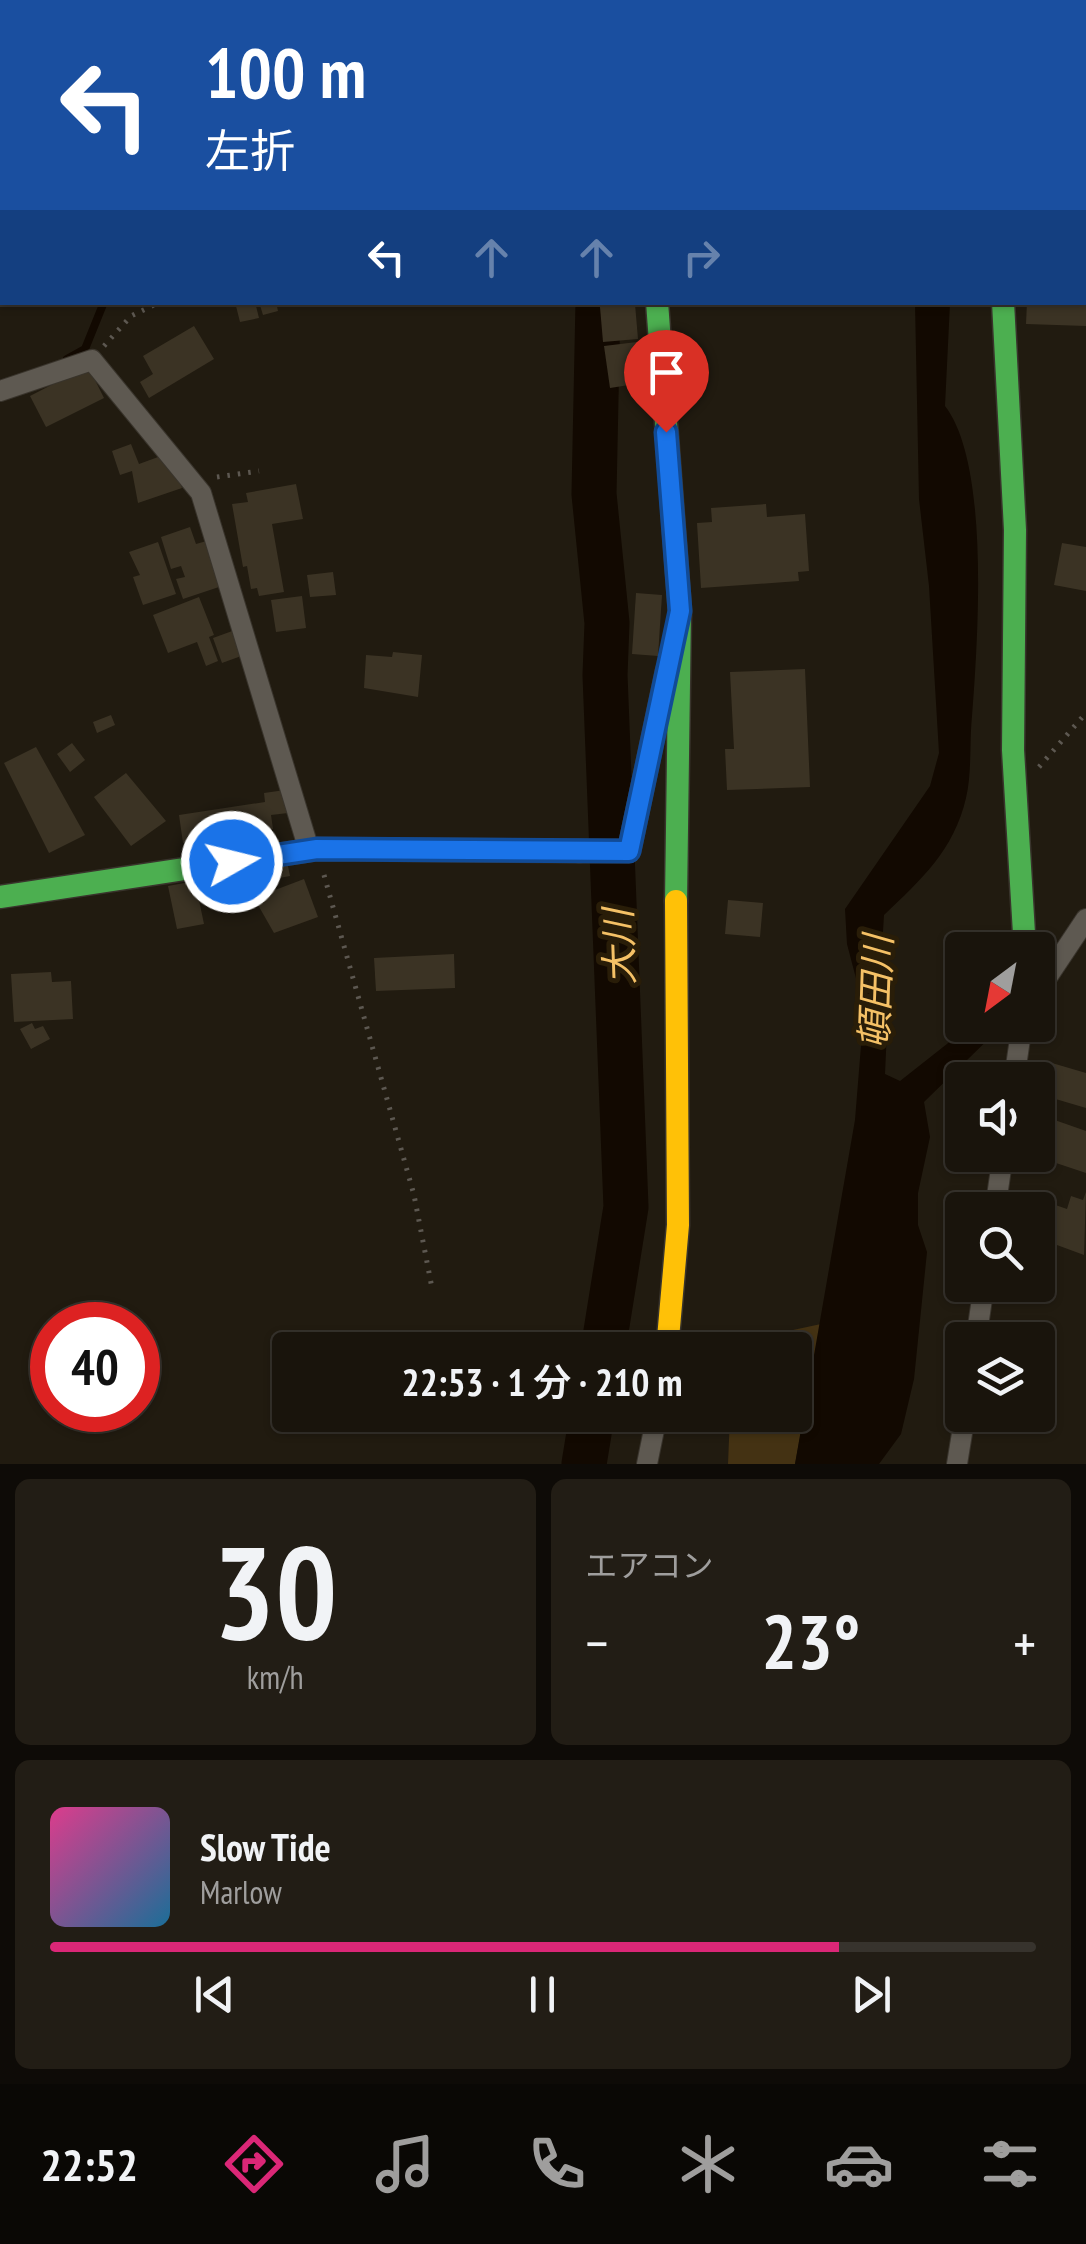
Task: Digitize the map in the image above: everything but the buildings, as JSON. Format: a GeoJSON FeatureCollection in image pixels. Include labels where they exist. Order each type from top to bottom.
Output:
{"type":"FeatureCollection","features":[{"type":"Feature","properties":{"kind":"street"},"geometry":{"type":"LineString","coordinates":[[658,305],[680,611],[678,1225],[669,1332]]}},
{"type":"Feature","properties":{"kind":"street"},"geometry":{"type":"LineString","coordinates":[[1003,305],[1015,530],[1016,787],[1024,932]]}},
{"type":"Feature","properties":{"kind":"street"},"geometry":{"type":"LineString","coordinates":[[0,391],[92,360],[193,483],[212,526],[313,850]]}},
{"type":"Feature","properties":{"kind":"street"},"geometry":{"type":"LineString","coordinates":[[0,896],[313,850],[629,851],[680,611]]}},
{"type":"Feature","properties":{"kind":"street"},"geometry":{"type":"LineString","coordinates":[[1055,966],[1086,920]]}},
{"type":"Feature","properties":{"kind":"street"},"geometry":{"type":"LineString","coordinates":[[647,1464],[654,1432]]}},
{"type":"Feature","properties":{"kind":"street"},"geometry":{"type":"LineString","coordinates":[[957,1464],[962,1432]]}},
{"type":"Feature","properties":{"kind":"path"},"geometry":{"type":"LineString","coordinates":[[92,360],[131,316],[154,305]]}},
{"type":"Feature","properties":{"kind":"path"},"geometry":{"type":"LineString","coordinates":[[193,483],[259,470]]}},
{"type":"Feature","properties":{"kind":"path"},"geometry":{"type":"LineString","coordinates":[[1016,787],[1054,754],[1086,713]]}},
{"type":"Feature","properties":{"kind":"path"},"geometry":{"type":"LineString","coordinates":[[313,850],[414,1195],[432,1288]]}},
{"type":"Feature","properties":{"kind":"shaded area"},"geometry":{"type":"Polygon","coordinates":[[[821,1324],[812,1372],[812,1332],[784,1332],[821,1324]]]}},
{"type":"Feature","properties":{"kind":"shaded area"},"geometry":{"type":"Polygon","coordinates":[[[729,1432],[801,1432],[795,1464],[728,1464],[729,1432]]]}},
{"type":"Feature","properties":{"kind":"water","name":"頓田川"},"geometry":{"type":"Polygon","coordinates":[[[915,305],[950,305],[945,406],[960,434],[970,471],[978,562],[969,782],[961,817],[945,849],[884,915],[879,997],[888,1007],[885,1074],[900,1081],[949,1042],[986,1042],[965,1062],[945,1062],[945,1082],[924,1102],[930,1137],[918,1193],[918,1225],[927,1252],[914,1379],[901,1434],[879,1464],[795,1464],[801,1432],[812,1432],[812,1367],[855,1120],[864,1009],[847,944],[845,909],[930,786],[939,753],[929,586],[919,499],[915,305]]]}},
{"type":"Feature","properties":{"kind":"waterway"},"geometry":{"type":"LineString","coordinates":[[67,359],[85,349],[103,305]]}},
{"type":"Feature","properties":{"kind":"waterway","name":"大川"},"geometry":{"type":"LineString","coordinates":[[598,305],[594,494],[607,623],[605,675],[626,1207],[606,1332]]}},
{"type":"Feature","properties":{"kind":"waterway","name":"大川"},"geometry":{"type":"LineString","coordinates":[[584,1464],[589,1432]]}},
{"type":"Feature","properties":{"kind":"traffic: fast"},"geometry":{"type":"LineString","coordinates":[[657,305],[680,611],[676,901]]}},
{"type":"Feature","properties":{"kind":"traffic: fast"},"geometry":{"type":"LineString","coordinates":[[1003,305],[1015,530],[1013,750],[1024,932]]}},
{"type":"Feature","properties":{"kind":"traffic: fast"},"geometry":{"type":"LineString","coordinates":[[0,897],[317,849],[579,851]]}},
{"type":"Feature","properties":{"kind":"traffic: slow"},"geometry":{"type":"LineString","coordinates":[[579,851],[629,851],[667,671]]}},
{"type":"Feature","properties":{"kind":"traffic: slow"},"geometry":{"type":"LineString","coordinates":[[669,1332],[678,1225],[676,901]]}},
{"type":"Feature","properties":{"kind":"route"},"geometry":{"type":"LineString","coordinates":[[232,862],[317,849],[629,851],[680,611],[666,432]]}}]}
